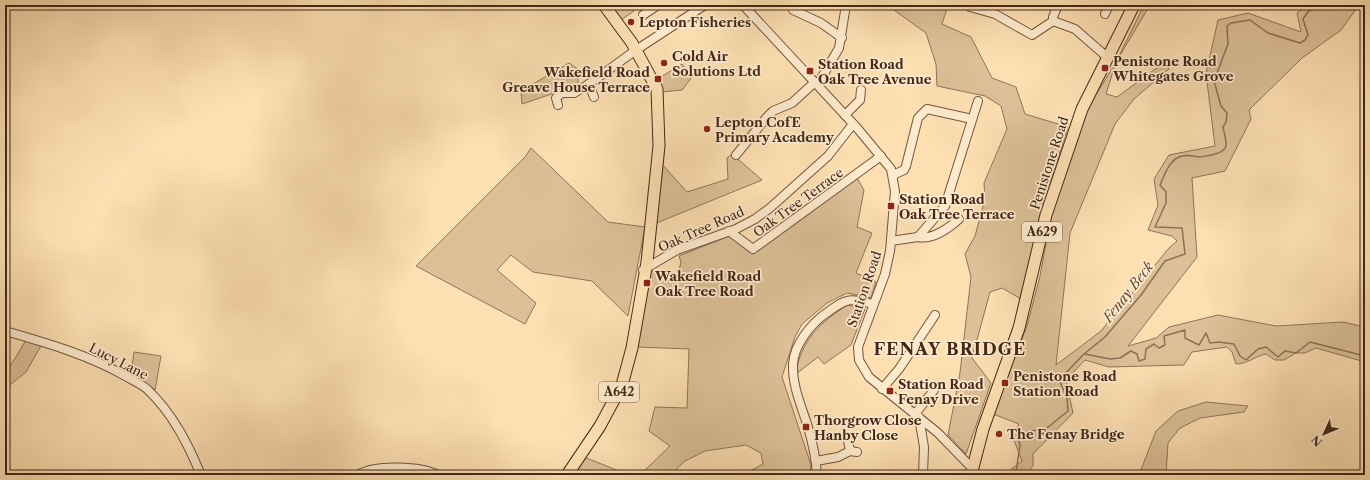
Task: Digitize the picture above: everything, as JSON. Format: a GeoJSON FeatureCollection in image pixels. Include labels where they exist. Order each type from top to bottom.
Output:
{"type":"FeatureCollection","features":[{"type":"Feature","properties":{"kind":"highway","name":"A642"},"geometry":{"type":"LineString","coordinates":[[598,5],[634,47]]}},
{"type":"Feature","properties":{"kind":"highway","name":"A642"},"geometry":{"type":"LineString","coordinates":[[568,475],[600,426],[622,385],[632,348],[643,270],[647,262],[659,146],[657,89],[634,47],[604,5]]}},
{"type":"Feature","properties":{"kind":"highway","name":"Penistone Road"},"geometry":{"type":"LineString","coordinates":[[972,471],[983,429],[1019,328],[1046,215],[1082,109],[1134,5]]}},
{"type":"Feature","properties":{"kind":"street"},"geometry":{"type":"LineString","coordinates":[[643,15],[658,5]]}},
{"type":"Feature","properties":{"kind":"street"},"geometry":{"type":"LineString","coordinates":[[558,105],[556,98],[558,95],[562,93],[574,93],[590,84],[634,47],[706,5]]}},
{"type":"Feature","properties":{"kind":"street","name":"Station Road"},"geometry":{"type":"LineString","coordinates":[[743,5],[845,114],[881,156],[893,175],[896,191],[888,264],[858,347],[857,354],[864,372],[882,389],[938,433],[972,471]]}},
{"type":"Feature","properties":{"kind":"street"},"geometry":{"type":"LineString","coordinates":[[736,156],[773,111],[792,103],[817,83],[839,48],[842,38],[846,5]]}},
{"type":"Feature","properties":{"kind":"street"},"geometry":{"type":"LineString","coordinates":[[1053,21],[1052,17],[1058,5]]}},
{"type":"Feature","properties":{"kind":"street"},"geometry":{"type":"LineString","coordinates":[[1105,14],[1109,5]]}},
{"type":"Feature","properties":{"kind":"street"},"geometry":{"type":"LineString","coordinates":[[970,7],[995,14],[1032,35],[1053,21]]}},
{"type":"Feature","properties":{"kind":"street"},"geometry":{"type":"LineString","coordinates":[[793,10],[820,23],[842,38]]}},
{"type":"Feature","properties":{"kind":"street"},"geometry":{"type":"LineString","coordinates":[[1053,21],[1075,29],[1107,57]]}},
{"type":"Feature","properties":{"kind":"street"},"geometry":{"type":"LineString","coordinates":[[590,84],[594,97]]}},
{"type":"Feature","properties":{"kind":"street"},"geometry":{"type":"LineString","coordinates":[[845,114],[860,100],[861,90]]}},
{"type":"Feature","properties":{"kind":"street"},"geometry":{"type":"LineString","coordinates":[[918,237],[945,206],[978,101]]}},
{"type":"Feature","properties":{"kind":"street"},"geometry":{"type":"LineString","coordinates":[[893,175],[901,172],[906,166],[918,118],[927,109],[972,119]]}},
{"type":"Feature","properties":{"kind":"street","name":"Oak Tree Road"},"geometry":{"type":"LineString","coordinates":[[643,270],[677,250],[729,231],[755,219],[770,208],[828,156],[853,124]]}},
{"type":"Feature","properties":{"kind":"street","name":"Oak Tree Terrace"},"geometry":{"type":"LineString","coordinates":[[729,231],[753,249],[881,156]]}},
{"type":"Feature","properties":{"kind":"street"},"geometry":{"type":"LineString","coordinates":[[891,241],[930,236],[950,226],[959,219]]}},
{"type":"Feature","properties":{"kind":"street"},"geometry":{"type":"LineString","coordinates":[[817,475],[816,461],[795,388],[793,363],[799,346],[819,319],[847,300],[853,299],[873,304]]}},
{"type":"Feature","properties":{"kind":"street"},"geometry":{"type":"LineString","coordinates":[[882,389],[900,370],[935,315]]}},
{"type":"Feature","properties":{"kind":"street","name":"Lucy Lane"},"geometry":{"type":"LineString","coordinates":[[5,331],[63,347],[119,372],[147,389],[168,413],[189,446],[201,475]]}},
{"type":"Feature","properties":{"kind":"street"},"geometry":{"type":"LineString","coordinates":[[923,475],[924,447],[917,416],[934,390]]}},
{"type":"Feature","properties":{"kind":"street"},"geometry":{"type":"LineString","coordinates":[[816,461],[838,458],[854,451],[848,441]]}},
{"type":"Feature","properties":{"kind":"street"},"geometry":{"type":"LineString","coordinates":[[358,475],[387,468],[419,470],[432,472],[438,475]]}},
{"type":"Feature","properties":{"kind":"shaded area"},"geometry":{"type":"Polygon","coordinates":[[[608,5],[629,5],[634,11],[621,20],[608,5]]]}},
{"type":"Feature","properties":{"kind":"shaded area"},"geometry":{"type":"Polygon","coordinates":[[[887,5],[948,5],[942,24],[971,37],[992,78],[1016,87],[1025,114],[1068,127],[1040,216],[1021,299],[1002,288],[990,292],[972,358],[991,383],[966,454],[948,435],[960,373],[971,277],[965,254],[975,236],[985,199],[984,183],[1007,129],[1001,106],[985,96],[937,86],[936,64],[926,33],[887,5]]]}},
{"type":"Feature","properties":{"kind":"shaded area"},"geometry":{"type":"Polygon","coordinates":[[[1144,5],[1150,5],[1116,62],[1144,5]]]}},
{"type":"Feature","properties":{"kind":"shaded area"},"geometry":{"type":"Polygon","coordinates":[[[1307,5],[1359,5],[1341,30],[1302,58],[1249,110],[1251,119],[1225,171],[1192,178],[1197,257],[1128,346],[1156,338],[1169,327],[1218,315],[1276,326],[1343,322],[1365,327],[1365,362],[1316,348],[1305,353],[1296,353],[1284,360],[1275,360],[1266,354],[1244,363],[1236,364],[1232,352],[1227,347],[1192,352],[1184,365],[1109,367],[1085,360],[1066,380],[1073,413],[1033,454],[1033,466],[1025,475],[1004,475],[1022,461],[1012,435],[1019,424],[993,414],[1027,326],[1040,276],[1051,216],[1089,106],[1116,62],[1106,94],[1117,97],[1166,61],[1169,69],[1134,99],[1115,124],[1070,233],[1056,365],[1101,331],[1169,248],[1177,241],[1172,236],[1148,230],[1158,205],[1154,179],[1169,155],[1215,146],[1206,74],[1218,20],[1248,13],[1301,32],[1297,13],[1307,5]]]}},
{"type":"Feature","properties":{"kind":"shaded area"},"geometry":{"type":"Polygon","coordinates":[[[569,63],[578,69],[578,85],[522,104],[521,91],[569,63]]]}},
{"type":"Feature","properties":{"kind":"shaded area"},"geometry":{"type":"Polygon","coordinates":[[[682,64],[692,77],[682,90],[662,92],[659,78],[682,64]]]}},
{"type":"Feature","properties":{"kind":"shaded area"},"geometry":{"type":"Polygon","coordinates":[[[531,148],[608,222],[645,227],[628,316],[592,281],[533,272],[511,255],[497,270],[536,303],[525,324],[416,266],[525,157],[531,148]]]}},
{"type":"Feature","properties":{"kind":"shaded area"},"geometry":{"type":"Polygon","coordinates":[[[732,154],[762,180],[654,224],[661,163],[687,192],[728,179],[727,158],[732,154]]]}},
{"type":"Feature","properties":{"kind":"shaded area"},"geometry":{"type":"Polygon","coordinates":[[[857,178],[864,190],[857,227],[872,233],[856,273],[876,282],[871,298],[847,293],[827,303],[802,324],[795,337],[782,377],[811,465],[810,475],[743,475],[763,464],[761,453],[746,445],[705,451],[685,461],[670,475],[575,475],[584,457],[619,471],[643,472],[670,446],[649,431],[655,407],[687,408],[689,349],[638,347],[651,270],[666,281],[677,278],[681,262],[679,256],[729,236],[753,254],[857,178]]]}},
{"type":"Feature","properties":{"kind":"shaded area"},"geometry":{"type":"Polygon","coordinates":[[[848,305],[865,309],[851,345],[824,364],[818,357],[796,374],[798,362],[802,352],[813,333],[829,318],[848,305]]]}},
{"type":"Feature","properties":{"kind":"shaded area"},"geometry":{"type":"Polygon","coordinates":[[[26,340],[42,344],[26,372],[5,389],[5,370],[11,365],[26,340]]]}},
{"type":"Feature","properties":{"kind":"shaded area"},"geometry":{"type":"Polygon","coordinates":[[[134,352],[161,356],[155,390],[131,373],[134,352]]]}},
{"type":"Feature","properties":{"kind":"shaded area"},"geometry":{"type":"Polygon","coordinates":[[[1206,402],[1248,406],[1244,412],[1200,418],[1180,428],[1168,443],[1166,475],[1139,475],[1156,431],[1178,411],[1206,402]]]}},
{"type":"Feature","properties":{"kind":"waterway","name":"Fenay Beck"},"geometry":{"type":"LineString","coordinates":[[1013,475],[1016,472],[1020,445],[1017,434],[1047,428],[1068,411],[1067,397],[1059,380],[1084,354],[1105,337],[1141,295],[1165,261],[1185,254],[1182,228],[1155,227],[1166,203],[1166,192],[1160,185],[1167,169],[1175,159],[1184,155],[1200,157],[1212,155],[1223,151],[1225,148],[1226,142],[1223,127],[1226,122],[1227,113],[1221,106],[1214,81],[1228,44],[1227,26],[1231,23],[1250,20],[1268,33],[1300,43],[1305,40],[1308,35],[1303,19],[1308,12],[1318,5]]}},
{"type":"Feature","properties":{"kind":"waterway"},"geometry":{"type":"LineString","coordinates":[[1085,354],[1110,359],[1120,358],[1131,351],[1137,354],[1139,361],[1145,359],[1146,349],[1154,344],[1159,348],[1165,345],[1164,336],[1185,330],[1185,338],[1199,345],[1206,333],[1210,343],[1219,342],[1234,344],[1240,356],[1246,360],[1258,349],[1266,347],[1278,357],[1285,351],[1296,353],[1310,342],[1365,356]]}},
{"type":"Feature","properties":{"kind":"place","name":"Lepton Fisheries"},"geometry":{"type":"Point","coordinates":[631,22]}},
{"type":"Feature","properties":{"kind":"place","name":"Cold Air Solutions Ltd"},"geometry":{"type":"Point","coordinates":[664,63]}},
{"type":"Feature","properties":{"kind":"place","name":"Penistone Road Whitegates Grove"},"geometry":{"type":"Point","coordinates":[1105,68]}},
{"type":"Feature","properties":{"kind":"place","name":"Station Road Oak Tree Avenue"},"geometry":{"type":"Point","coordinates":[810,71]}},
{"type":"Feature","properties":{"kind":"place","name":"Wakefield Road Greave House Terrace"},"geometry":{"type":"Point","coordinates":[658,79]}},
{"type":"Feature","properties":{"kind":"place","name":"Lepton CofE Primary Academy"},"geometry":{"type":"Point","coordinates":[707,129]}},
{"type":"Feature","properties":{"kind":"place","name":"Station Road Oak Tree Terrace"},"geometry":{"type":"Point","coordinates":[891,206]}},
{"type":"Feature","properties":{"kind":"place","name":"Wakefield Road Oak Tree Road"},"geometry":{"type":"Point","coordinates":[647,283]}},
{"type":"Feature","properties":{"kind":"place","name":"Penistone Road Station Road"},"geometry":{"type":"Point","coordinates":[1005,383]}},
{"type":"Feature","properties":{"kind":"place","name":"Station Road Fenay Drive"},"geometry":{"type":"Point","coordinates":[890,391]}},
{"type":"Feature","properties":{"kind":"place","name":"Thorgrow Close Hanby Close"},"geometry":{"type":"Point","coordinates":[806,427]}},
{"type":"Feature","properties":{"kind":"place","name":"The Fenay Bridge"},"geometry":{"type":"Point","coordinates":[999,434]}},
{"type":"Feature","properties":{"kind":"district","name":"FENAY BRIDGE"},"geometry":{"type":"Point","coordinates":[950,349]}}]}
